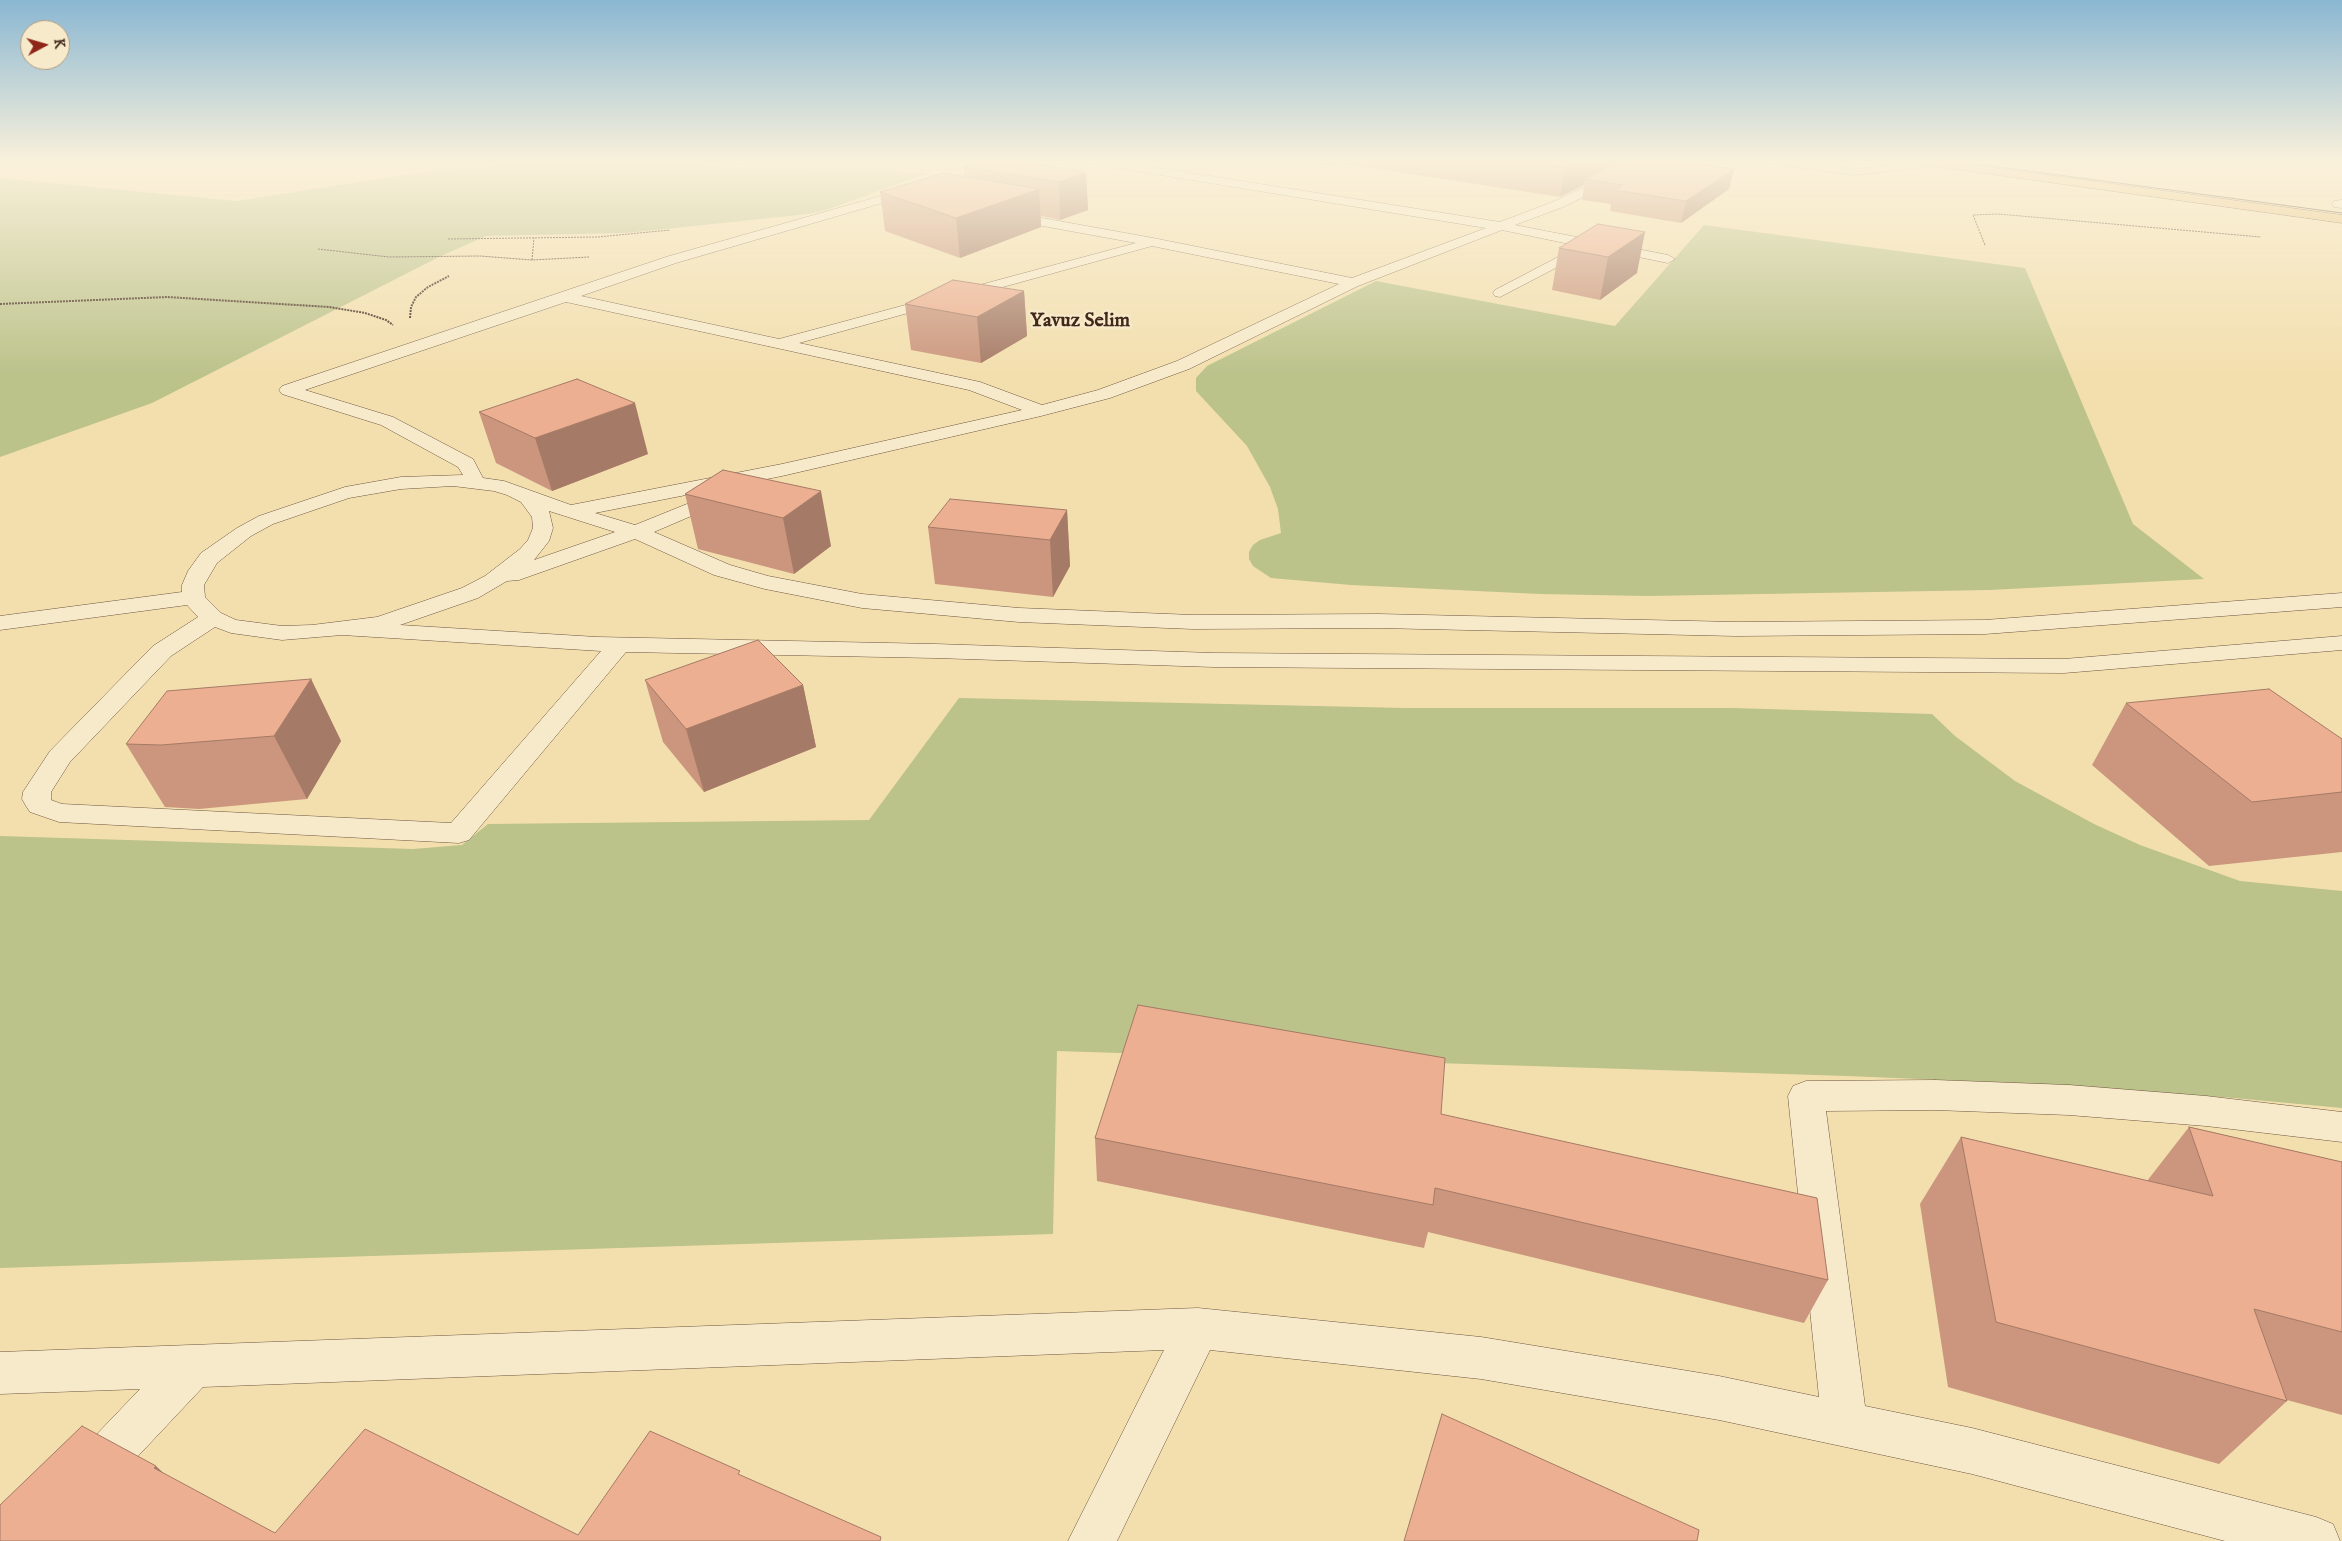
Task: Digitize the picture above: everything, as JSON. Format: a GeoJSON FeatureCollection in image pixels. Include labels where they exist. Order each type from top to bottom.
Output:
{"type":"FeatureCollection","features":[{"type":"Feature","properties":{"kind":"street"},"geometry":{"type":"LineString","coordinates":[[476,482],[466,463],[387,421],[288,390],[671,260],[770,232]]}},
{"type":"Feature","properties":{"kind":"street"},"geometry":{"type":"LineString","coordinates":[[1097,232],[1353,283]]}},
{"type":"Feature","properties":{"kind":"street"},"geometry":{"type":"LineString","coordinates":[[542,517],[782,470],[1041,411],[1104,394],[1157,376],[1353,283],[1483,232]]}},
{"type":"Feature","properties":{"kind":"street"},"geometry":{"type":"LineString","coordinates":[[1529,232],[1668,258]]}},
{"type":"Feature","properties":{"kind":"street"},"geometry":{"type":"LineString","coordinates":[[776,344],[1153,242]]}},
{"type":"Feature","properties":{"kind":"street"},"geometry":{"type":"LineString","coordinates":[[1500,293],[1591,244]]}},
{"type":"Feature","properties":{"kind":"street"},"geometry":{"type":"LineString","coordinates":[[565,297],[974,386],[1041,411]]}},
{"type":"Feature","properties":{"kind":"street"},"geometry":{"type":"LineString","coordinates":[[782,470],[636,532],[493,581],[456,599],[411,615],[345,629],[297,633],[254,631],[231,626],[213,618],[200,608],[194,597],[193,585],[199,572],[210,558],[244,532],[291,510],[336,495],[374,487],[428,481],[476,482],[497,485],[528,498],[636,532],[722,570],[812,593],[901,605],[1101,619],[1286,623],[1378,621],[1736,629],[1985,628],[2342,600]]}},
{"type":"Feature","properties":{"kind":"street"},"geometry":{"type":"LineString","coordinates":[[493,581],[528,554],[538,541],[543,528],[542,517],[537,507],[528,498]]}},
{"type":"Feature","properties":{"kind":"street"},"geometry":{"type":"LineString","coordinates":[[0,623],[194,597]]}},
{"type":"Feature","properties":{"kind":"street"},"geometry":{"type":"LineString","coordinates":[[213,618],[162,651],[60,757],[37,792],[36,799],[40,806],[59,813],[459,833],[620,644]]}},
{"type":"Feature","properties":{"kind":"street"},"geometry":{"type":"LineString","coordinates":[[345,629],[620,644],[1214,660],[2064,666],[2342,643]]}},
{"type":"Feature","properties":{"kind":"street"},"geometry":{"type":"LineString","coordinates":[[1845,1424],[1819,1221],[1806,1096],[1936,1095],[2069,1100],[2206,1111],[2342,1128]]}},
{"type":"Feature","properties":{"kind":"street"},"geometry":{"type":"LineString","coordinates":[[1092,1541],[1198,1328]]}},
{"type":"Feature","properties":{"kind":"street"},"geometry":{"type":"LineString","coordinates":[[0,1373],[1198,1328],[1481,1358],[1719,1398],[1972,1451],[2316,1541]]}},
{"type":"Feature","properties":{"kind":"street"},"geometry":{"type":"LineString","coordinates":[[67,1499],[192,1366]]}},
{"type":"Feature","properties":{"kind":"path"},"geometry":{"type":"LineString","coordinates":[[1980,232],[1985,245]]}},
{"type":"Feature","properties":{"kind":"path"},"geometry":{"type":"LineString","coordinates":[[2205,232],[2264,237]]}},
{"type":"Feature","properties":{"kind":"path"},"geometry":{"type":"LineString","coordinates":[[448,239],[534,238],[532,260]]}},
{"type":"Feature","properties":{"kind":"path"},"geometry":{"type":"LineString","coordinates":[[318,249],[372,256],[480,256],[532,260],[591,257]]}},
{"type":"Feature","properties":{"kind":"path"},"geometry":{"type":"LineString","coordinates":[[376,360],[410,319],[411,307],[416,297],[428,287],[448,276]]}},
{"type":"Feature","properties":{"kind":"path"},"geometry":{"type":"LineString","coordinates":[[0,304],[152,297],[329,307],[364,312],[386,320],[393,326],[395,337]]}},
{"type":"Feature","properties":{"kind":"green space"},"geometry":{"type":"Polygon","coordinates":[[[0,232],[636,232],[486,236],[439,257],[152,403],[0,457],[0,232]]]}},
{"type":"Feature","properties":{"kind":"green space"},"geometry":{"type":"Polygon","coordinates":[[[1698,232],[1756,232],[2025,268],[2133,524],[2204,579],[1989,590],[1648,596],[1540,594],[1351,585],[1271,578],[1253,566],[1249,559],[1249,552],[1253,545],[1260,540],[1281,533],[1278,509],[1270,487],[1247,446],[1196,391],[1196,378],[1207,366],[1376,281],[1615,326],[1698,232]]]}},
{"type":"Feature","properties":{"kind":"green space"},"geometry":{"type":"Polygon","coordinates":[[[959,698],[1405,708],[1732,708],[1932,714],[1955,736],[2015,781],[2094,824],[2140,845],[2240,881],[2342,891],[2342,1108],[2038,1084],[1847,1076],[1057,1051],[1053,1234],[0,1268],[0,836],[413,849],[462,845],[488,824],[869,820],[959,698]]]}},
{"type":"Feature","properties":{"kind":"building"},"geometry":{"type":"Polygon","coordinates":[[[1585,232],[1645,232],[1608,257],[1559,248],[1585,232]]]}},
{"type":"Feature","properties":{"kind":"building"},"geometry":{"type":"Polygon","coordinates":[[[953,280],[1024,291],[977,317],[905,304],[953,280]]]}},
{"type":"Feature","properties":{"kind":"building"},"geometry":{"type":"Polygon","coordinates":[[[577,379],[635,403],[535,438],[479,412],[577,379]]]}},
{"type":"Feature","properties":{"kind":"building"},"geometry":{"type":"Polygon","coordinates":[[[723,470],[821,491],[783,518],[685,494],[723,470]]]}},
{"type":"Feature","properties":{"kind":"building"},"geometry":{"type":"Polygon","coordinates":[[[950,499],[1067,510],[1050,540],[928,527],[950,499]]]}},
{"type":"Feature","properties":{"kind":"building"},"geometry":{"type":"Polygon","coordinates":[[[758,640],[803,685],[686,729],[645,680],[758,640]]]}},
{"type":"Feature","properties":{"kind":"building"},"geometry":{"type":"Polygon","coordinates":[[[311,679],[274,736],[161,745],[126,744],[167,691],[311,679]]]}},
{"type":"Feature","properties":{"kind":"building"},"geometry":{"type":"Polygon","coordinates":[[[2269,689],[2342,739],[2342,792],[2252,802],[2126,703],[2269,689]]]}},
{"type":"Feature","properties":{"kind":"building"},"geometry":{"type":"Polygon","coordinates":[[[1138,1005],[1445,1058],[1441,1114],[1817,1198],[1828,1280],[1435,1188],[1433,1205],[1095,1138],[1138,1005]]]}},
{"type":"Feature","properties":{"kind":"building"},"geometry":{"type":"Polygon","coordinates":[[[2189,1127],[2342,1162],[2342,1332],[2254,1309],[2287,1401],[1996,1322],[1961,1137],[2213,1196],[2189,1127]]]}},
{"type":"Feature","properties":{"kind":"building"},"geometry":{"type":"Polygon","coordinates":[[[1442,1414],[1699,1530],[1697,1541],[1404,1541],[1442,1414]]]}},
{"type":"Feature","properties":{"kind":"building"},"geometry":{"type":"Polygon","coordinates":[[[82,1426],[156,1466],[154,1468],[275,1533],[365,1429],[578,1535],[650,1431],[740,1471],[738,1474],[881,1537],[880,1541],[0,1541],[0,1505],[82,1426]]]}},
{"type":"Feature","properties":{"kind":"district","name":"Yavuz Selim"},"geometry":{"type":"Point","coordinates":[1080,322]}}]}
